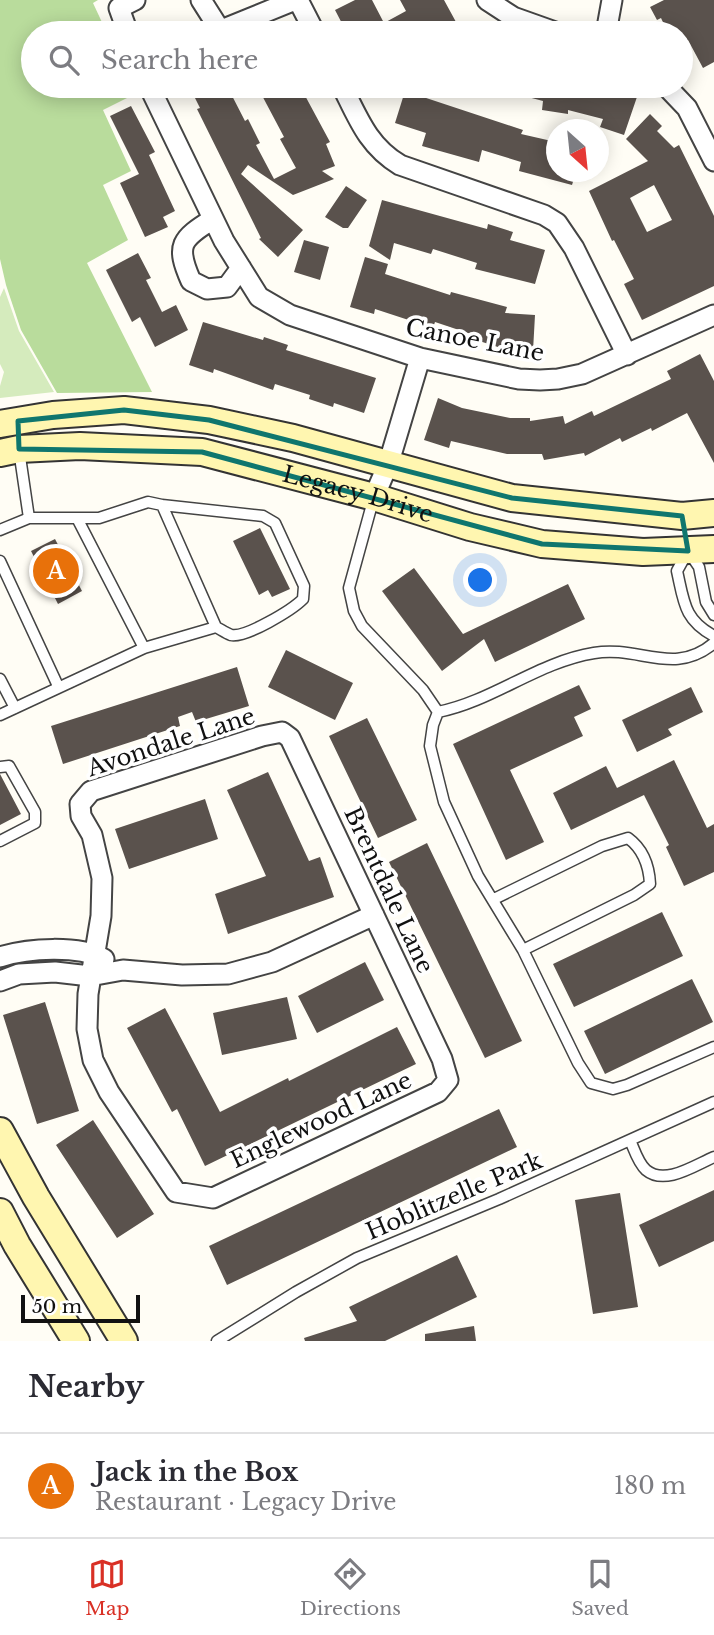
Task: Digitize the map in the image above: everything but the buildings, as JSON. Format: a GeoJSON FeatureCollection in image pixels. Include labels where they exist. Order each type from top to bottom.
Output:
{"type":"FeatureCollection","features":[{"type":"Feature","properties":{"kind":"main road","name":"Legacy Drive"},"geometry":{"type":"LineString","coordinates":[[9,422],[124,410],[209,420],[388,462],[512,498],[682,516],[714,513]]}},
{"type":"Feature","properties":{"kind":"main road"},"geometry":{"type":"LineString","coordinates":[[9,422],[9,451]]}},
{"type":"Feature","properties":{"kind":"main road","name":"Legacy Drive"},"geometry":{"type":"LineString","coordinates":[[9,451],[80,446],[202,452],[374,497],[470,527],[542,544],[643,552],[714,549]]}},
{"type":"Feature","properties":{"kind":"main road"},"geometry":{"type":"LineString","coordinates":[[682,516],[688,551]]}},
{"type":"Feature","properties":{"kind":"main road"},"geometry":{"type":"LineString","coordinates":[[0,1131],[118,1339]]}},
{"type":"Feature","properties":{"kind":"main road"},"geometry":{"type":"LineString","coordinates":[[0,1212],[17,1245],[76,1341]]}},
{"type":"Feature","properties":{"kind":"street"},"geometry":{"type":"LineString","coordinates":[[201,0],[212,21]]}},
{"type":"Feature","properties":{"kind":"street"},"geometry":{"type":"LineString","coordinates":[[244,21],[297,0],[308,21]]}},
{"type":"Feature","properties":{"kind":"street"},"geometry":{"type":"LineString","coordinates":[[487,0],[524,21]]}},
{"type":"Feature","properties":{"kind":"street"},"geometry":{"type":"LineString","coordinates":[[608,21],[612,0]]}},
{"type":"Feature","properties":{"kind":"street","name":"Canoe Lane"},"geometry":{"type":"LineString","coordinates":[[155,98],[212,219],[259,298],[290,315],[420,358],[519,379],[540,380],[582,374],[713,317]]}},
{"type":"Feature","properties":{"kind":"street"},"geometry":{"type":"LineString","coordinates":[[348,98],[368,135],[386,157],[400,165],[544,215],[557,223],[574,248],[627,355]]}},
{"type":"Feature","properties":{"kind":"street"},"geometry":{"type":"LineString","coordinates":[[677,98],[687,108],[714,161]]}},
{"type":"Feature","properties":{"kind":"street"},"geometry":{"type":"LineString","coordinates":[[212,219],[190,232],[185,242],[181,260],[191,281],[206,289],[227,287],[241,268]]}},
{"type":"Feature","properties":{"kind":"street"},"geometry":{"type":"LineString","coordinates":[[374,497],[388,462],[420,358]]}},
{"type":"Feature","properties":{"kind":"street","name":"Avondale Lane"},"geometry":{"type":"LineString","coordinates":[[93,953],[101,916],[102,878],[92,835],[81,816],[80,804],[91,791],[282,732]]}},
{"type":"Feature","properties":{"kind":"street","name":"Brentdale Lane"},"geometry":{"type":"LineString","coordinates":[[282,732],[290,738],[446,1072]]}},
{"type":"Feature","properties":{"kind":"street"},"geometry":{"type":"LineString","coordinates":[[0,981],[19,974],[55,972],[90,976],[123,970],[182,975],[228,974],[272,962],[373,915]]}},
{"type":"Feature","properties":{"kind":"street"},"geometry":{"type":"LineString","coordinates":[[0,957],[14,952],[51,949],[93,953],[123,970]]}},
{"type":"Feature","properties":{"kind":"street"},"geometry":{"type":"LineString","coordinates":[[90,976],[93,953]]}},
{"type":"Feature","properties":{"kind":"street","name":"Englewood Lane"},"geometry":{"type":"LineString","coordinates":[[90,976],[87,1029],[93,1060],[109,1092],[176,1192],[213,1198],[438,1092],[448,1080],[446,1072]]}},
{"type":"Feature","properties":{"kind":"lane"},"geometry":{"type":"LineString","coordinates":[[9,451],[29,518]]}},
{"type":"Feature","properties":{"kind":"lane"},"geometry":{"type":"LineString","coordinates":[[374,497],[349,588],[354,611],[369,634],[423,690],[438,712]]}},
{"type":"Feature","properties":{"kind":"lane"},"geometry":{"type":"LineString","coordinates":[[0,530],[29,518],[99,518],[148,502],[263,516],[275,523],[304,586],[303,599],[293,609],[242,634],[232,635],[216,627],[162,505]]}},
{"type":"Feature","properties":{"kind":"lane"},"geometry":{"type":"LineString","coordinates":[[78,520],[144,648]]}},
{"type":"Feature","properties":{"kind":"lane"},"geometry":{"type":"LineString","coordinates":[[714,615],[706,602],[699,567],[688,551],[677,571],[685,607],[697,627],[714,636]]}},
{"type":"Feature","properties":{"kind":"lane"},"geometry":{"type":"LineString","coordinates":[[0,561],[58,686]]}},
{"type":"Feature","properties":{"kind":"lane"},"geometry":{"type":"LineString","coordinates":[[0,715],[144,648],[216,627]]}},
{"type":"Feature","properties":{"kind":"lane"},"geometry":{"type":"LineString","coordinates":[[438,712],[463,707],[524,677],[595,652],[636,653],[671,660],[690,657],[714,643]]}},
{"type":"Feature","properties":{"kind":"lane"},"geometry":{"type":"LineString","coordinates":[[0,679],[15,708]]}},
{"type":"Feature","properties":{"kind":"lane"},"geometry":{"type":"LineString","coordinates":[[438,712],[430,746],[444,802],[478,876],[523,950],[578,1063],[591,1083],[613,1089],[627,1085],[714,1047]]}},
{"type":"Feature","properties":{"kind":"lane"},"geometry":{"type":"LineString","coordinates":[[0,767],[9,766],[35,812],[35,823],[0,841]]}},
{"type":"Feature","properties":{"kind":"lane"},"geometry":{"type":"LineString","coordinates":[[494,899],[602,846],[628,838],[639,846],[649,868],[650,884],[634,895],[523,950]]}},
{"type":"Feature","properties":{"kind":"lane","name":"Hoblitzelle Park"},"geometry":{"type":"LineString","coordinates":[[217,1341],[357,1258],[499,1199],[714,1102]]}},
{"type":"Feature","properties":{"kind":"lane"},"geometry":{"type":"LineString","coordinates":[[630,1140],[644,1168],[654,1175],[669,1177],[714,1157]]}},
{"type":"Feature","properties":{"kind":"highlighted area"},"geometry":{"type":"Polygon","coordinates":[[[124,410],[209,420],[512,498],[682,516],[688,551],[542,544],[202,452],[19,449],[18,421],[124,410]]]}},
{"type":"Feature","properties":{"kind":"green space"},"geometry":{"type":"Polygon","coordinates":[[[0,0],[98,0],[93,3],[101,21],[21,21],[21,98],[127,98],[103,110],[131,171],[103,185],[128,240],[87,263],[152,392],[57,393],[21,330],[0,259],[0,0]]]}},
{"type":"Feature","properties":{"kind":"green space"},"geometry":{"type":"Polygon","coordinates":[[[4,288],[19,331],[54,392],[0,398],[4,372],[0,364],[0,297],[4,288]]]}},
{"type":"Feature","properties":{"kind":"place","name":"Jack in the Box"},"geometry":{"type":"Point","coordinates":[56,571]}}]}
